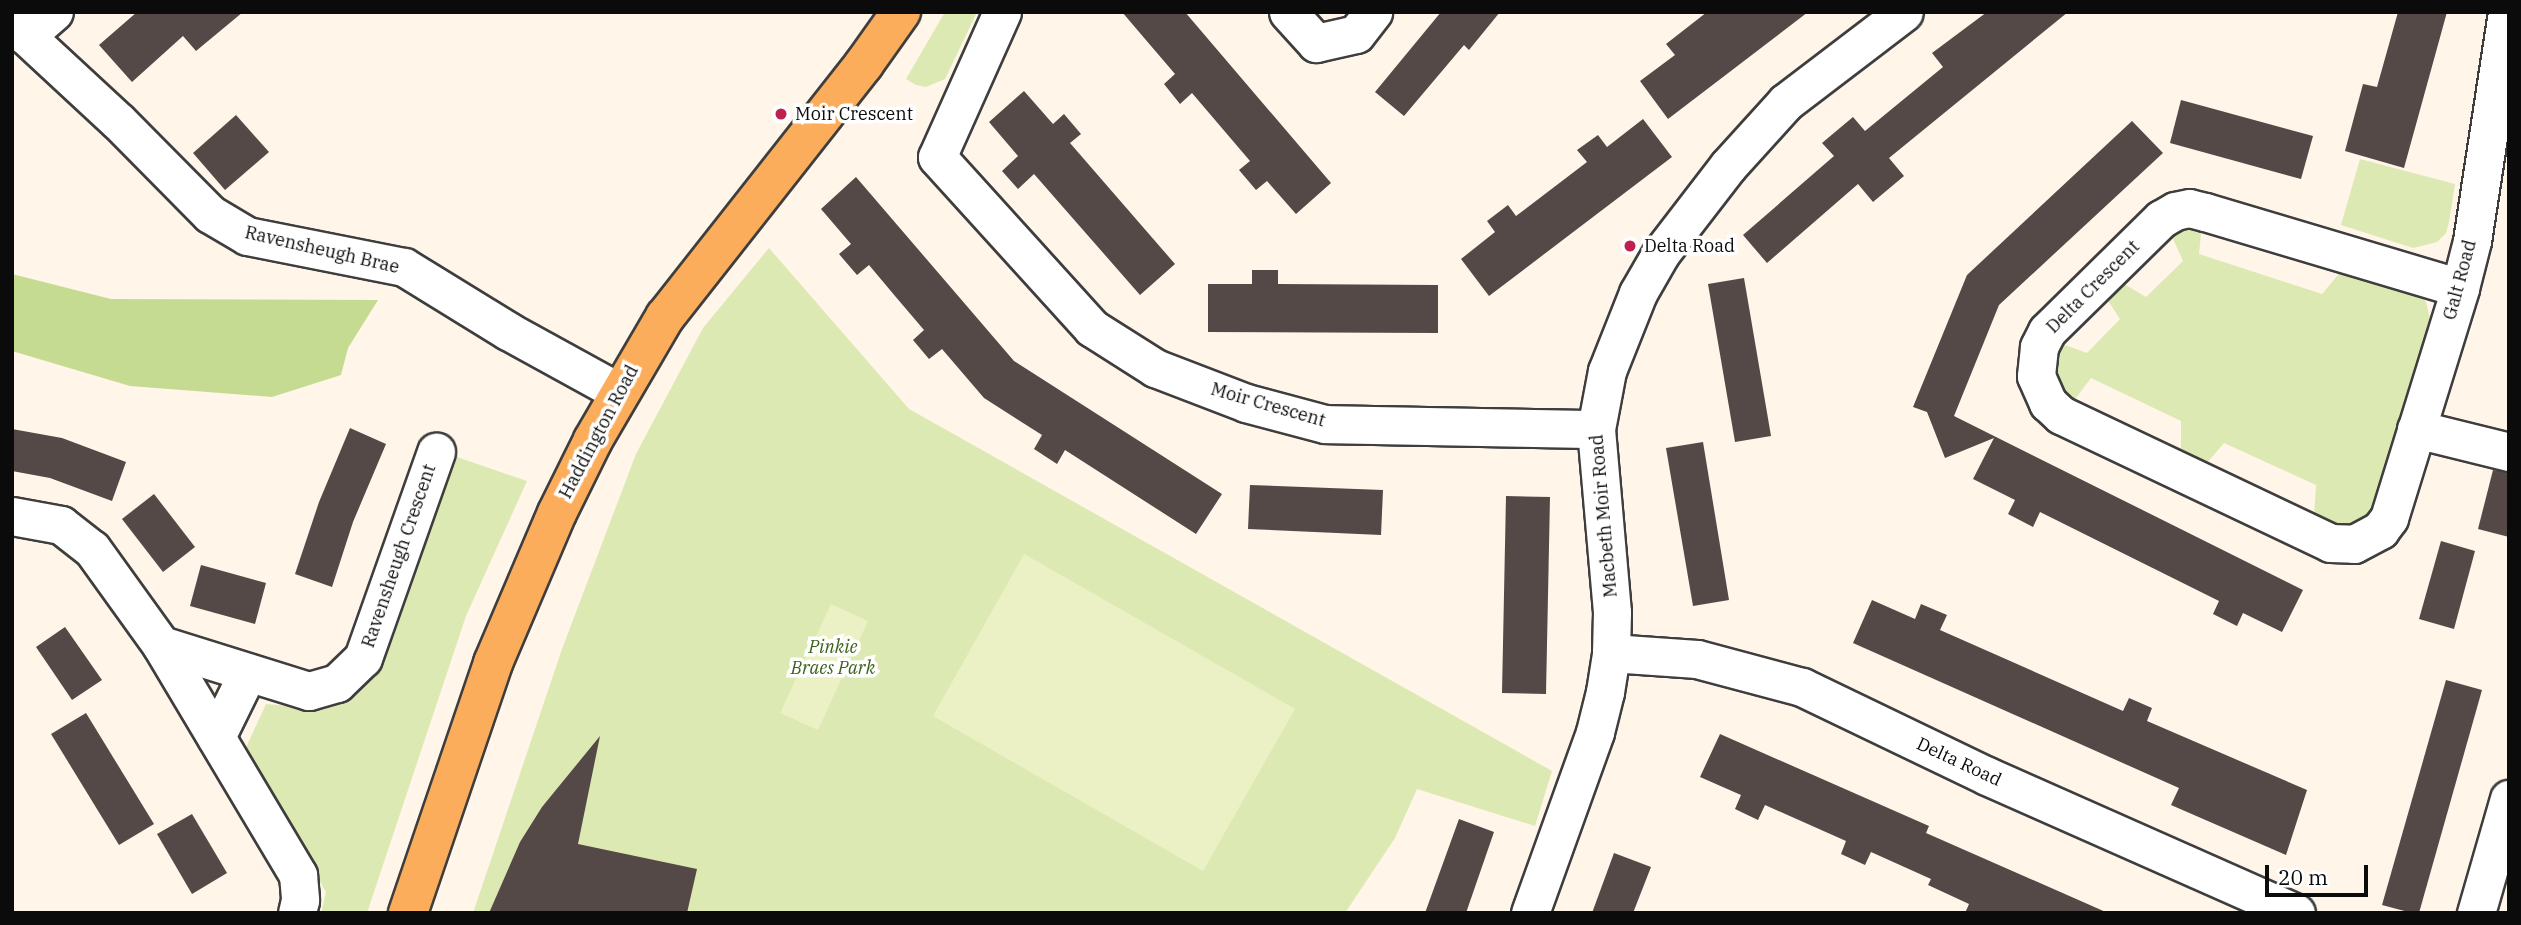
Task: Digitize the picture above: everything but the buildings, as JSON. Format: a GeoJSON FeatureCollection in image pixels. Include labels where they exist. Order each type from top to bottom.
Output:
{"type":"FeatureCollection","features":[{"type":"Feature","properties":{"kind":"main road","name":"Haddington Road"},"geometry":{"type":"LineString","coordinates":[[408,913],[493,663],[556,513],[619,392],[665,317],[864,64],[901,12]]}},
{"type":"Feature","properties":{"kind":"street","name":"Ravensheugh Brae"},"geometry":{"type":"LineString","coordinates":[[54,12],[19,29],[118,121],[210,214],[247,236],[404,268],[508,331],[619,392]]}},
{"type":"Feature","properties":{"kind":"street","name":"Moir Crescent"},"geometry":{"type":"LineString","coordinates":[[1002,12],[937,157],[1092,328],[1155,368],[1246,403],[1325,424],[1596,429]]}},
{"type":"Feature","properties":{"kind":"street"},"geometry":{"type":"LineString","coordinates":[[1288,12],[1316,43],[1356,34],[1373,12]]}},
{"type":"Feature","properties":{"kind":"street","name":"Macbeth Moir Road"},"geometry":{"type":"LineString","coordinates":[[1530,913],[1595,732],[1611,653],[1612,612],[1596,429],[1607,371],[1638,293],[1661,253],[1728,166],[1786,102],[1904,12]]}},
{"type":"Feature","properties":{"kind":"street","name":"Galt Road"},"geometry":{"type":"LineString","coordinates":[[2416,429],[2460,288],[2500,131],[2507,12]]}},
{"type":"Feature","properties":{"kind":"street","name":"Delta Crescent"},"geometry":{"type":"LineString","coordinates":[[2416,429],[2389,518],[2380,530],[2354,544],[2329,543],[2061,415],[2048,404],[2036,376],[2039,347],[2047,331],[2161,219],[2189,208],[2460,288]]}},
{"type":"Feature","properties":{"kind":"street"},"geometry":{"type":"LineString","coordinates":[[2416,429],[2509,452]]}},
{"type":"Feature","properties":{"kind":"street","name":"Ravensheugh Crescent"},"geometry":{"type":"LineString","coordinates":[[161,645],[309,691],[337,683],[363,659],[436,452]]}},
{"type":"Feature","properties":{"kind":"street"},"geometry":{"type":"LineString","coordinates":[[12,516],[61,525],[92,550],[161,645],[298,875],[300,900],[297,913]]}},
{"type":"Feature","properties":{"kind":"street","name":"Delta Road"},"geometry":{"type":"LineString","coordinates":[[1611,653],[1697,659],[1802,687],[1987,776],[2296,913]]}},
{"type":"Feature","properties":{"kind":"street"},"geometry":{"type":"LineString","coordinates":[[216,737],[248,672]]}},
{"type":"Feature","properties":{"kind":"street"},"geometry":{"type":"LineString","coordinates":[[2476,913],[2509,799]]}},
{"type":"Feature","properties":{"kind":"green space"},"geometry":{"type":"Polygon","coordinates":[[[945,12],[977,12],[945,79],[926,87],[916,85],[906,79],[945,12]]]}},
{"type":"Feature","properties":{"kind":"green space"},"geometry":{"type":"Polygon","coordinates":[[[2360,159],[2455,184],[2446,233],[2437,242],[2413,248],[2341,225],[2360,159]]]}},
{"type":"Feature","properties":{"kind":"green space"},"geometry":{"type":"Polygon","coordinates":[[[2202,223],[2199,254],[2322,294],[2343,269],[2419,294],[2426,302],[2431,323],[2375,508],[2357,524],[2335,525],[2314,517],[2316,485],[2224,443],[2205,465],[2181,453],[2181,421],[2091,378],[2073,402],[2063,395],[2051,364],[2057,342],[2087,353],[2120,319],[2105,296],[2119,281],[2146,297],[2183,261],[2170,232],[2176,226],[2202,223]]]}},
{"type":"Feature","properties":{"kind":"green space","name":"Pinkie Braes Park"},"geometry":{"type":"Polygon","coordinates":[[[769,248],[909,409],[1552,771],[1535,826],[1417,789],[1395,838],[1345,913],[473,913],[562,649],[636,454],[703,328],[769,248]]]}},
{"type":"Feature","properties":{"kind":"green space"},"geometry":{"type":"Polygon","coordinates":[[[12,274],[111,299],[378,300],[348,348],[341,375],[272,397],[130,386],[12,351],[12,274]]]}},
{"type":"Feature","properties":{"kind":"green space"},"geometry":{"type":"Polygon","coordinates":[[[457,457],[527,481],[466,616],[367,913],[321,913],[326,892],[244,752],[266,704],[310,708],[375,677],[457,457]]]}},
{"type":"Feature","properties":{"kind":"green space"},"geometry":{"type":"Polygon","coordinates":[[[1024,554],[1295,709],[1203,871],[933,716],[1024,554]]]}},
{"type":"Feature","properties":{"kind":"green space"},"geometry":{"type":"Polygon","coordinates":[[[831,604],[868,621],[818,730],[780,713],[831,604]]]}},
{"type":"Feature","properties":{"kind":"place","name":"Moir Crescent"},"geometry":{"type":"Point","coordinates":[781,114]}},
{"type":"Feature","properties":{"kind":"place","name":"Delta Road"},"geometry":{"type":"Point","coordinates":[1630,246]}}]}
